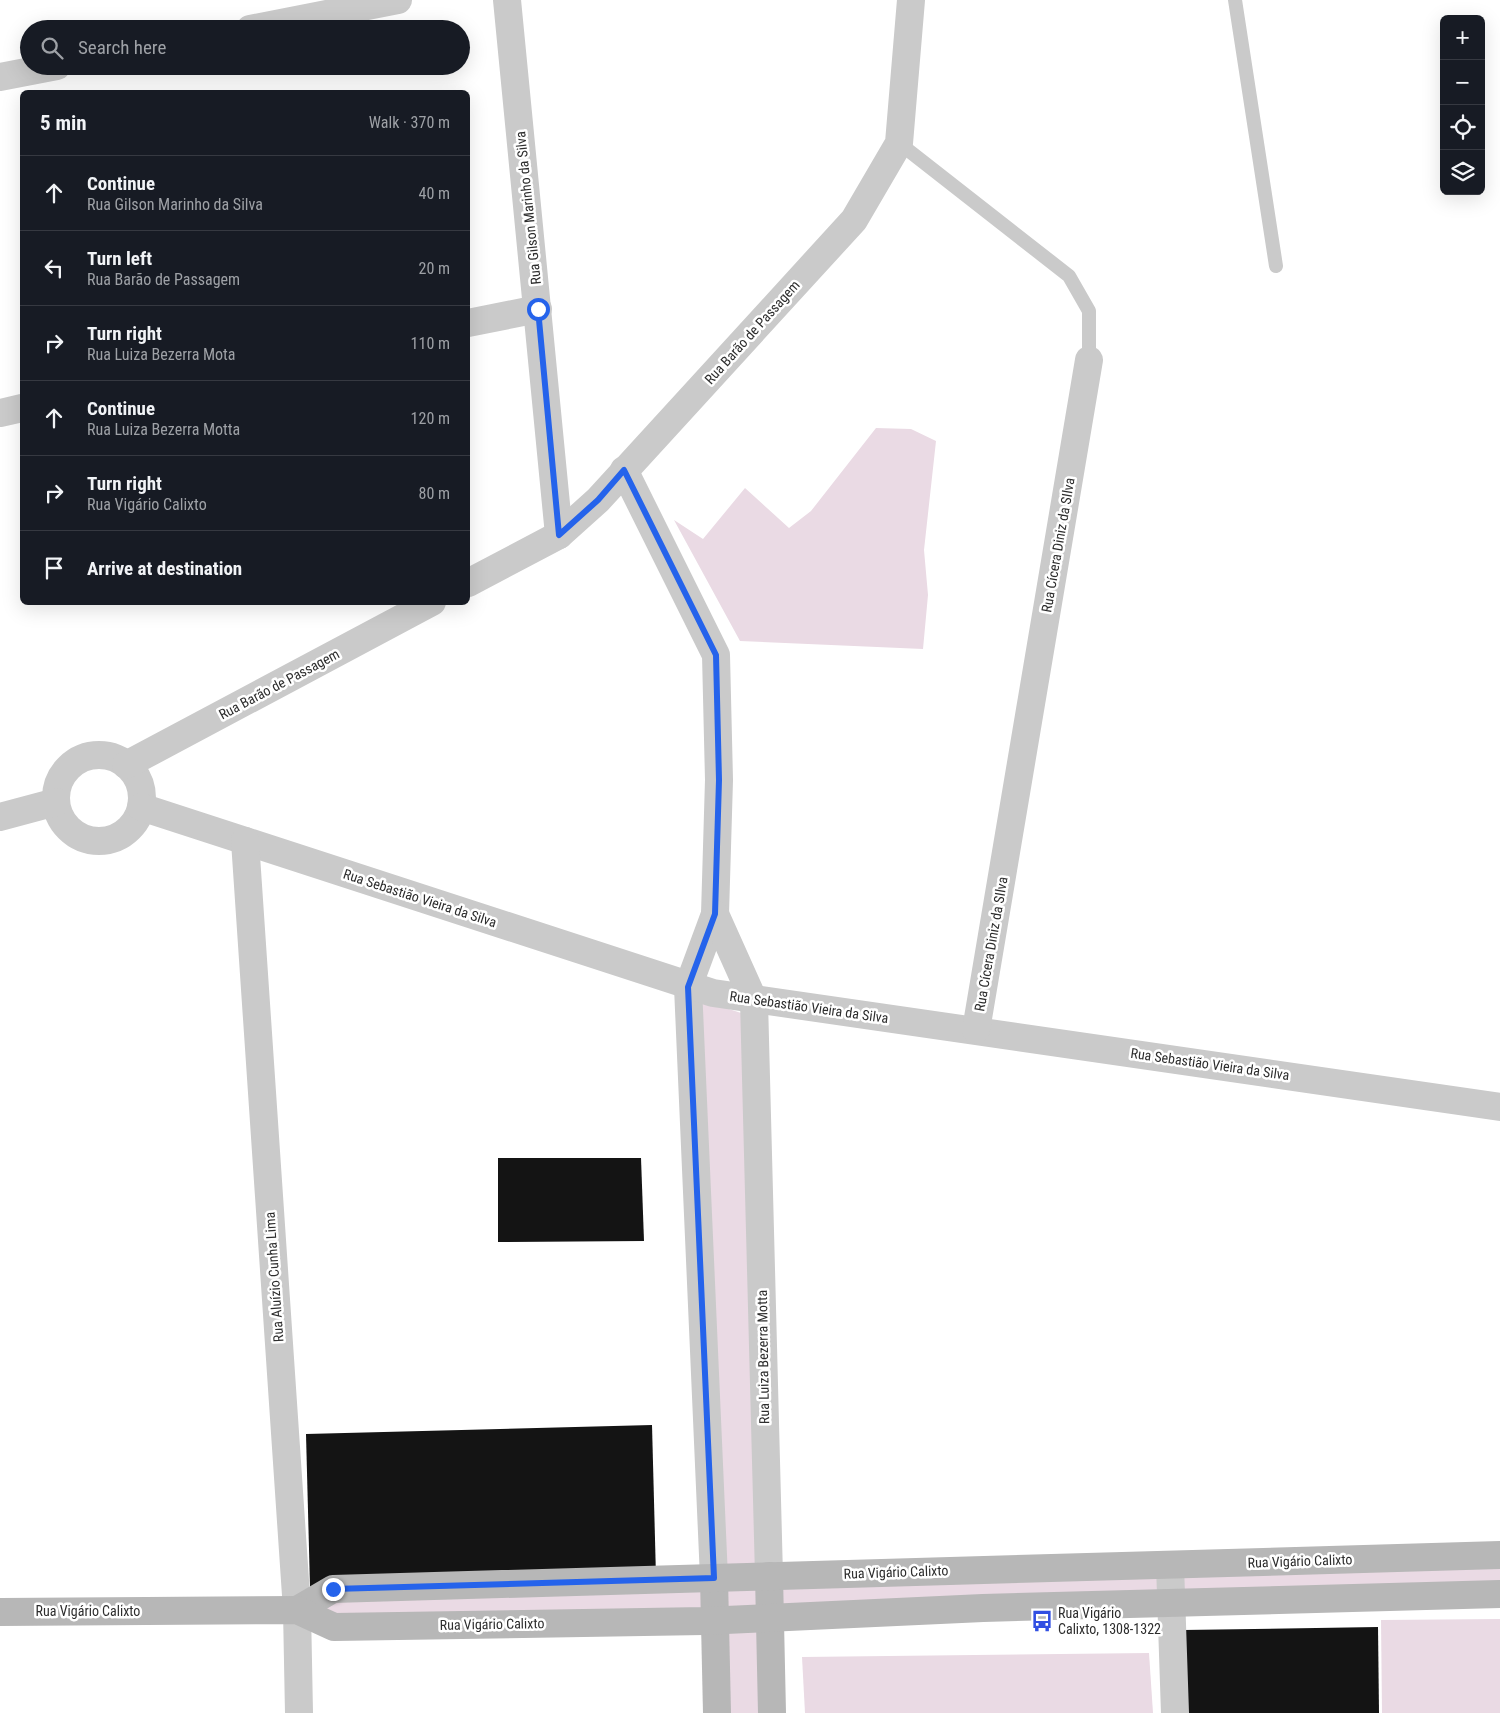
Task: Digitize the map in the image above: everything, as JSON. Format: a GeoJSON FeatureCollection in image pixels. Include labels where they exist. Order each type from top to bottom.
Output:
{"type":"FeatureCollection","features":[{"type":"Feature","properties":{"kind":"main road","name":"Rua Vigário Calixto"},"geometry":{"type":"LineString","coordinates":[[297,1610],[333,1589],[1500,1555]]}},
{"type":"Feature","properties":{"kind":"main road","name":"Rua Luiza Bezerra Motta"},"geometry":{"type":"LineString","coordinates":[[769,1576],[772,1713]]}},
{"type":"Feature","properties":{"kind":"main road"},"geometry":{"type":"LineString","coordinates":[[714,1578],[717,1713]]}},
{"type":"Feature","properties":{"kind":"main road","name":"Rua Vigário Calixto"},"geometry":{"type":"LineString","coordinates":[[0,1612],[297,1610],[334,1627],[714,1620],[992,1607],[1500,1594]]}},
{"type":"Feature","properties":{"kind":"street"},"geometry":{"type":"LineString","coordinates":[[296,20],[398,0]]}},
{"type":"Feature","properties":{"kind":"street","name":"Rua Gilson Marinho da Silva"},"geometry":{"type":"LineString","coordinates":[[507,0],[559,535]]}},
{"type":"Feature","properties":{"kind":"street","name":"Rua Barão de Passagem"},"geometry":{"type":"LineString","coordinates":[[470,583],[559,535],[598,500],[854,220],[899,144],[911,0]]}},
{"type":"Feature","properties":{"kind":"street"},"geometry":{"type":"LineString","coordinates":[[0,77],[20,73]]}},
{"type":"Feature","properties":{"kind":"street"},"geometry":{"type":"LineString","coordinates":[[470,323],[538,309]]}},
{"type":"Feature","properties":{"kind":"street","name":"Rua Cícera Diniz da SIlva"},"geometry":{"type":"LineString","coordinates":[[976,1030],[1089,360]]}},
{"type":"Feature","properties":{"kind":"street"},"geometry":{"type":"LineString","coordinates":[[0,413],[20,408]]}},
{"type":"Feature","properties":{"kind":"street"},"geometry":{"type":"LineString","coordinates":[[624,470],[716,655],[719,780],[715,914],[688,987],[714,1578]]}},
{"type":"Feature","properties":{"kind":"street","name":"Rua Barão de Passagem"},"geometry":{"type":"LineString","coordinates":[[126,765],[426,605]]}},
{"type":"Feature","properties":{"kind":"street"},"geometry":{"type":"LineString","coordinates":[[109,756],[126,765],[139,782],[142,795],[141,807],[134,824],[124,834],[110,840],[95,841],[81,837],[69,829],[60,816],[56,802],[57,788],[71,766],[83,759],[109,756]]}},
{"type":"Feature","properties":{"kind":"street"},"geometry":{"type":"LineString","coordinates":[[0,817],[56,802]]}},
{"type":"Feature","properties":{"kind":"street","name":"Rua Sebastião Vieira da Silva"},"geometry":{"type":"LineString","coordinates":[[141,807],[688,987],[754,1001],[976,1030],[1500,1107]]}},
{"type":"Feature","properties":{"kind":"street","name":"Rua Aluízio Cunha Lima"},"geometry":{"type":"LineString","coordinates":[[245,841],[297,1610],[299,1713]]}},
{"type":"Feature","properties":{"kind":"street"},"geometry":{"type":"LineString","coordinates":[[715,914],[754,1001]]}},
{"type":"Feature","properties":{"kind":"street","name":"Rua Luiza Bezerra Motta"},"geometry":{"type":"LineString","coordinates":[[754,1001],[769,1576]]}},
{"type":"Feature","properties":{"kind":"street"},"geometry":{"type":"LineString","coordinates":[[1170,1565],[1175,1713]]}},
{"type":"Feature","properties":{"kind":"lane"},"geometry":{"type":"LineString","coordinates":[[1235,0],[1276,266]]}},
{"type":"Feature","properties":{"kind":"lane","name":"Rua Cícera Diniz da SIlva"},"geometry":{"type":"LineString","coordinates":[[899,144],[1068,276],[1089,311],[1089,360]]}},
{"type":"Feature","properties":{"kind":"shaded area"},"geometry":{"type":"Polygon","coordinates":[[[876,428],[911,429],[936,441],[924,550],[928,595],[923,649],[740,641],[674,520],[703,539],[745,488],[789,528],[811,511],[876,428]]]}},
{"type":"Feature","properties":{"kind":"shaded area"},"geometry":{"type":"Polygon","coordinates":[[[696,998],[744,1014],[759,1567],[722,1567],[696,998]]]}},
{"type":"Feature","properties":{"kind":"shaded area"},"geometry":{"type":"Polygon","coordinates":[[[1500,1563],[1500,1593],[1177,1598],[1176,1569],[1500,1563]]]}},
{"type":"Feature","properties":{"kind":"shaded area"},"geometry":{"type":"Polygon","coordinates":[[[1166,1569],[1166,1598],[719,1613],[719,1583],[1166,1569]]]}},
{"type":"Feature","properties":{"kind":"shaded area"},"geometry":{"type":"Polygon","coordinates":[[[709,1582],[710,1617],[312,1617],[312,1594],[709,1582]]]}},
{"type":"Feature","properties":{"kind":"shaded area"},"geometry":{"type":"Polygon","coordinates":[[[1500,1619],[1500,1713],[1382,1713],[1381,1620],[1500,1619]]]}},
{"type":"Feature","properties":{"kind":"shaded area"},"geometry":{"type":"Polygon","coordinates":[[[759,1629],[762,1713],[725,1713],[723,1630],[759,1629]]]}},
{"type":"Feature","properties":{"kind":"shaded area"},"geometry":{"type":"Polygon","coordinates":[[[1149,1653],[1153,1713],[805,1713],[802,1657],[1149,1653]]]}},
{"type":"Feature","properties":{"kind":"building"},"geometry":{"type":"Polygon","coordinates":[[[498,1158],[641,1158],[644,1241],[498,1242],[498,1158]]]}},
{"type":"Feature","properties":{"kind":"building"},"geometry":{"type":"Polygon","coordinates":[[[652,1425],[656,1577],[310,1587],[306,1434],[652,1425]]]}},
{"type":"Feature","properties":{"kind":"building"},"geometry":{"type":"Polygon","coordinates":[[[1378,1627],[1379,1713],[1185,1713],[1183,1630],[1378,1627]]]}},
{"type":"Feature","properties":{"kind":"place","name":"Rua Vigário Calixto, 1308-1322"},"geometry":{"type":"Point","coordinates":[1042,1621]}},
{"type":"Feature","properties":{"kind":"route"},"geometry":{"type":"LineString","coordinates":[[333,1589],[714,1578],[688,987],[715,914],[719,780],[716,655],[624,470],[598,500],[559,535],[538,309]]}}]}
